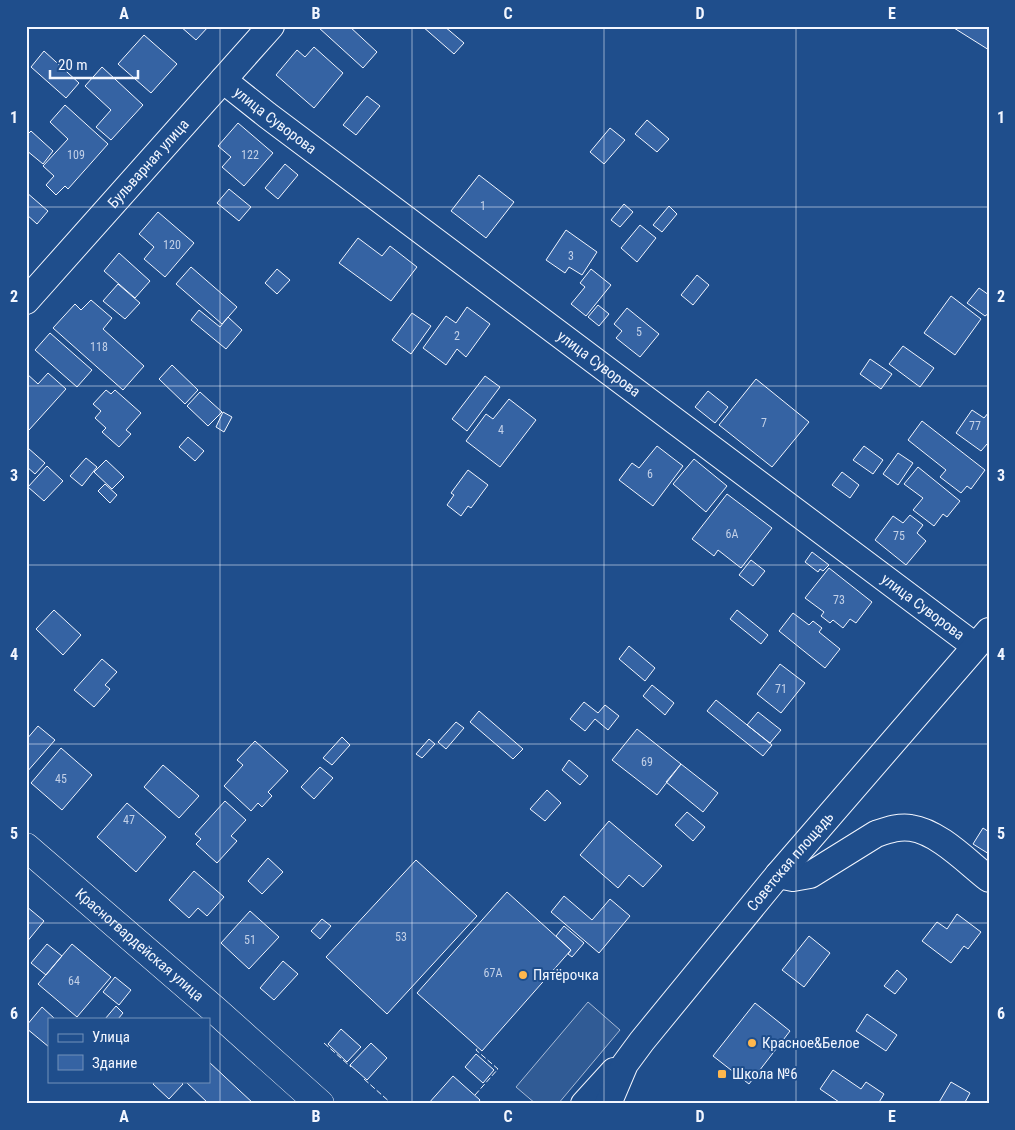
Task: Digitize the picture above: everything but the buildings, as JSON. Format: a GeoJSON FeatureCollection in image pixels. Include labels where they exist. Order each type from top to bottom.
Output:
{"type":"FeatureCollection","features":[{"type":"Feature","properties":{"kind":"main road","name":"Красногвардейская улица"},"geometry":{"type":"LineString","coordinates":[[26,847],[216,1010],[320,1104]]}},
{"type":"Feature","properties":{"kind":"street","name":"Бульварная улица"},"geometry":{"type":"LineString","coordinates":[[26,301],[271,26]]}},
{"type":"Feature","properties":{"kind":"street","name":"улица Суворова"},"geometry":{"type":"LineString","coordinates":[[223,80],[268,116],[985,637]]}},
{"type":"Feature","properties":{"kind":"street","name":"Советская площадь"},"geometry":{"type":"LineString","coordinates":[[608,1104],[625,1064],[642,1041],[778,875],[985,637]]}},
{"type":"Feature","properties":{"kind":"street"},"geometry":{"type":"LineString","coordinates":[[778,875],[793,878],[810,875],[876,834],[889,829],[911,828],[936,838],[989,879]]}},
{"type":"Feature","properties":{"kind":"street"},"geometry":{"type":"LineString","coordinates":[[584,1104],[642,1041]]}},
{"type":"Feature","properties":{"kind":"street"},"geometry":{"type":"LineString","coordinates":[[625,1064],[622,1079],[626,1104]]}},
{"type":"Feature","properties":{"kind":"shaded area"},"geometry":{"type":"Polygon","coordinates":[[[588,1002],[620,1030],[558,1104],[536,1104],[516,1087],[588,1002]]]}},
{"type":"Feature","properties":{"kind":"fence"},"geometry":{"type":"LineString","coordinates":[[324,1043],[351,1067]]}},
{"type":"Feature","properties":{"kind":"fence"},"geometry":{"type":"LineString","coordinates":[[475,1095],[498,1069],[476,1050],[478,1047]]}},
{"type":"Feature","properties":{"kind":"fence"},"geometry":{"type":"LineString","coordinates":[[364,1079],[392,1104]]}},
{"type":"Feature","properties":{"kind":"place","name":"Пятёрочка"},"geometry":{"type":"Point","coordinates":[523,975]}},
{"type":"Feature","properties":{"kind":"place","name":"Красное&Белое"},"geometry":{"type":"Point","coordinates":[752,1043]}},
{"type":"Feature","properties":{"kind":"place","name":"Школа №6"},"geometry":{"type":"Point","coordinates":[722,1074]}}]}
